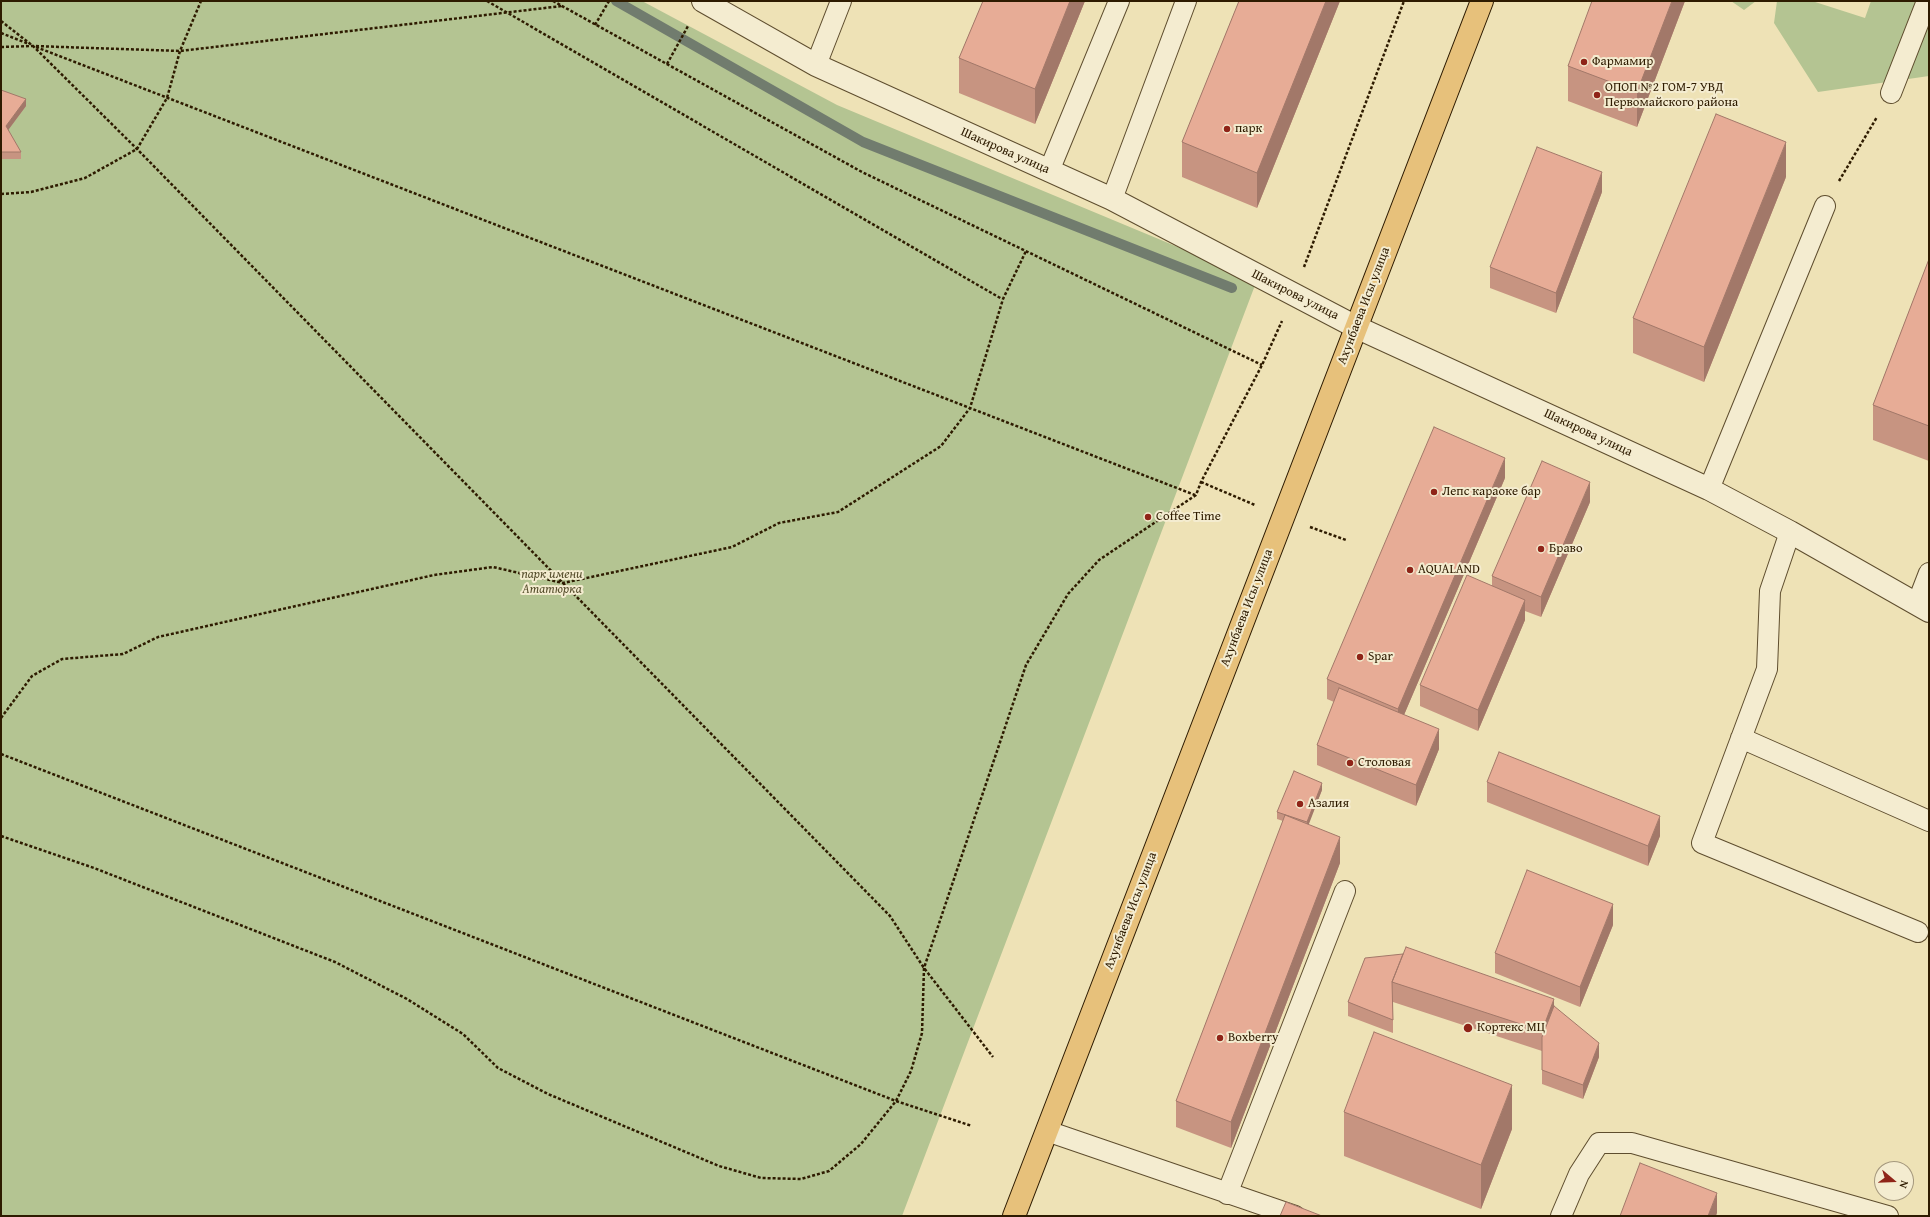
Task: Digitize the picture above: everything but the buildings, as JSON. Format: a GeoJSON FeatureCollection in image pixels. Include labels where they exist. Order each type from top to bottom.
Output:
{"type":"FeatureCollection","features":[{"type":"Feature","properties":{"kind":"main road","name":"Ахунбаева Исы улица"},"geometry":{"type":"LineString","coordinates":[[1014,1216],[1482,1]]}},
{"type":"Feature","properties":{"kind":"street","name":"Шакирова улица"},"geometry":{"type":"LineString","coordinates":[[703,1],[816,65],[1112,199],[1356,327],[1709,489],[1790,532],[1923,608]]}},
{"type":"Feature","properties":{"kind":"lane"},"geometry":{"type":"LineString","coordinates":[[816,65],[841,1]]}},
{"type":"Feature","properties":{"kind":"lane"},"geometry":{"type":"LineString","coordinates":[[1049,171],[1119,1]]}},
{"type":"Feature","properties":{"kind":"lane"},"geometry":{"type":"LineString","coordinates":[[1112,199],[1186,1]]}},
{"type":"Feature","properties":{"kind":"lane"},"geometry":{"type":"LineString","coordinates":[[1891,93],[1928,1]]}},
{"type":"Feature","properties":{"kind":"lane"},"geometry":{"type":"LineString","coordinates":[[1709,489],[1825,206]]}},
{"type":"Feature","properties":{"kind":"lane"},"geometry":{"type":"LineString","coordinates":[[1790,532],[1770,591],[1767,669],[1702,843],[1918,932]]}},
{"type":"Feature","properties":{"kind":"lane"},"geometry":{"type":"LineString","coordinates":[[1923,608],[1929,573]]}},
{"type":"Feature","properties":{"kind":"lane"},"geometry":{"type":"LineString","coordinates":[[1741,738],[1929,821]]}},
{"type":"Feature","properties":{"kind":"lane"},"geometry":{"type":"LineString","coordinates":[[1226,1194],[1345,891]]}},
{"type":"Feature","properties":{"kind":"lane"},"geometry":{"type":"LineString","coordinates":[[1047,1131],[1226,1194],[1295,1216]]}},
{"type":"Feature","properties":{"kind":"lane"},"geometry":{"type":"LineString","coordinates":[[1561,1216],[1579,1174],[1599,1143],[1632,1143],[1888,1216]]}},
{"type":"Feature","properties":{"kind":"path"},"geometry":{"type":"LineString","coordinates":[[1,194],[31,192],[85,178],[138,149],[167,98],[180,51],[201,1]]}},
{"type":"Feature","properties":{"kind":"path"},"geometry":{"type":"LineString","coordinates":[[487,1],[1003,299]]}},
{"type":"Feature","properties":{"kind":"path"},"geometry":{"type":"LineString","coordinates":[[553,1],[862,172],[1262,365]]}},
{"type":"Feature","properties":{"kind":"path"},"geometry":{"type":"LineString","coordinates":[[595,25],[608,1]]}},
{"type":"Feature","properties":{"kind":"path"},"geometry":{"type":"LineString","coordinates":[[1,836],[94,868],[335,962],[407,999],[463,1034],[498,1068],[548,1094],[726,1168],[762,1178],[801,1179],[829,1171],[861,1144],[896,1101],[912,1072],[922,1033],[924,968],[1026,665],[1068,594],[1099,560],[1196,495],[1200,482],[1262,365],[1293,295],[1404,1]]}},
{"type":"Feature","properties":{"kind":"path"},"geometry":{"type":"LineString","coordinates":[[1,47],[33,46],[180,51],[562,6]]}},
{"type":"Feature","properties":{"kind":"path"},"geometry":{"type":"LineString","coordinates":[[1,21],[33,46],[138,149],[890,916],[924,968],[993,1058]]}},
{"type":"Feature","properties":{"kind":"path"},"geometry":{"type":"LineString","coordinates":[[667,64],[688,26]]}},
{"type":"Feature","properties":{"kind":"path"},"geometry":{"type":"LineString","coordinates":[[1,33],[1196,495]]}},
{"type":"Feature","properties":{"kind":"path"},"geometry":{"type":"LineString","coordinates":[[1825,206],[1891,93]]}},
{"type":"Feature","properties":{"kind":"path"},"geometry":{"type":"LineString","coordinates":[[1,718],[32,676],[62,659],[123,654],[158,637],[434,575],[493,567],[563,583],[732,547],[779,522],[838,512],[942,446],[970,408],[1003,299],[1026,251]]}},
{"type":"Feature","properties":{"kind":"path"},"geometry":{"type":"LineString","coordinates":[[1,754],[896,1101],[972,1126]]}},
{"type":"Feature","properties":{"kind":"green space","name":"парк имени Ататюрка"},"geometry":{"type":"Polygon","coordinates":[[[1,1],[642,1],[837,105],[1257,280],[902,1216],[1,1215],[1,1]]]}},
{"type":"Feature","properties":{"kind":"green space"},"geometry":{"type":"Polygon","coordinates":[[[1731,1],[1756,1],[1744,10],[1731,1]]]}},
{"type":"Feature","properties":{"kind":"green space"},"geometry":{"type":"Polygon","coordinates":[[[1777,1],[1812,1],[1865,18],[1871,1],[1929,1],[1929,76],[1818,92],[1774,23],[1777,1]]]}},
{"type":"Feature","properties":{"kind":"waterway"},"geometry":{"type":"LineString","coordinates":[[616,1],[863,142],[1232,288]]}},
{"type":"Feature","properties":{"kind":"place","name":"Фармамир"},"geometry":{"type":"Point","coordinates":[1584,62]}},
{"type":"Feature","properties":{"kind":"place","name":"ОПОП №2 ГОМ-7 УВД Первомайского района"},"geometry":{"type":"Point","coordinates":[1597,95]}},
{"type":"Feature","properties":{"kind":"place","name":"парк"},"geometry":{"type":"Point","coordinates":[1227,129]}},
{"type":"Feature","properties":{"kind":"place","name":"Лепс караоке бар"},"geometry":{"type":"Point","coordinates":[1434,492]}},
{"type":"Feature","properties":{"kind":"place","name":"Coffee Time"},"geometry":{"type":"Point","coordinates":[1148,517]}},
{"type":"Feature","properties":{"kind":"place","name":"Браво"},"geometry":{"type":"Point","coordinates":[1541,549]}},
{"type":"Feature","properties":{"kind":"place","name":"AQUALAND"},"geometry":{"type":"Point","coordinates":[1410,570]}},
{"type":"Feature","properties":{"kind":"place","name":"Spar"},"geometry":{"type":"Point","coordinates":[1360,657]}},
{"type":"Feature","properties":{"kind":"place","name":"Столовая"},"geometry":{"type":"Point","coordinates":[1350,763]}},
{"type":"Feature","properties":{"kind":"place","name":"Азалия"},"geometry":{"type":"Point","coordinates":[1300,804]}},
{"type":"Feature","properties":{"kind":"place","name":"Кортекс МЦ"},"geometry":{"type":"Point","coordinates":[1468,1028]}},
{"type":"Feature","properties":{"kind":"place","name":"Boxberry"},"geometry":{"type":"Point","coordinates":[1220,1038]}}]}
